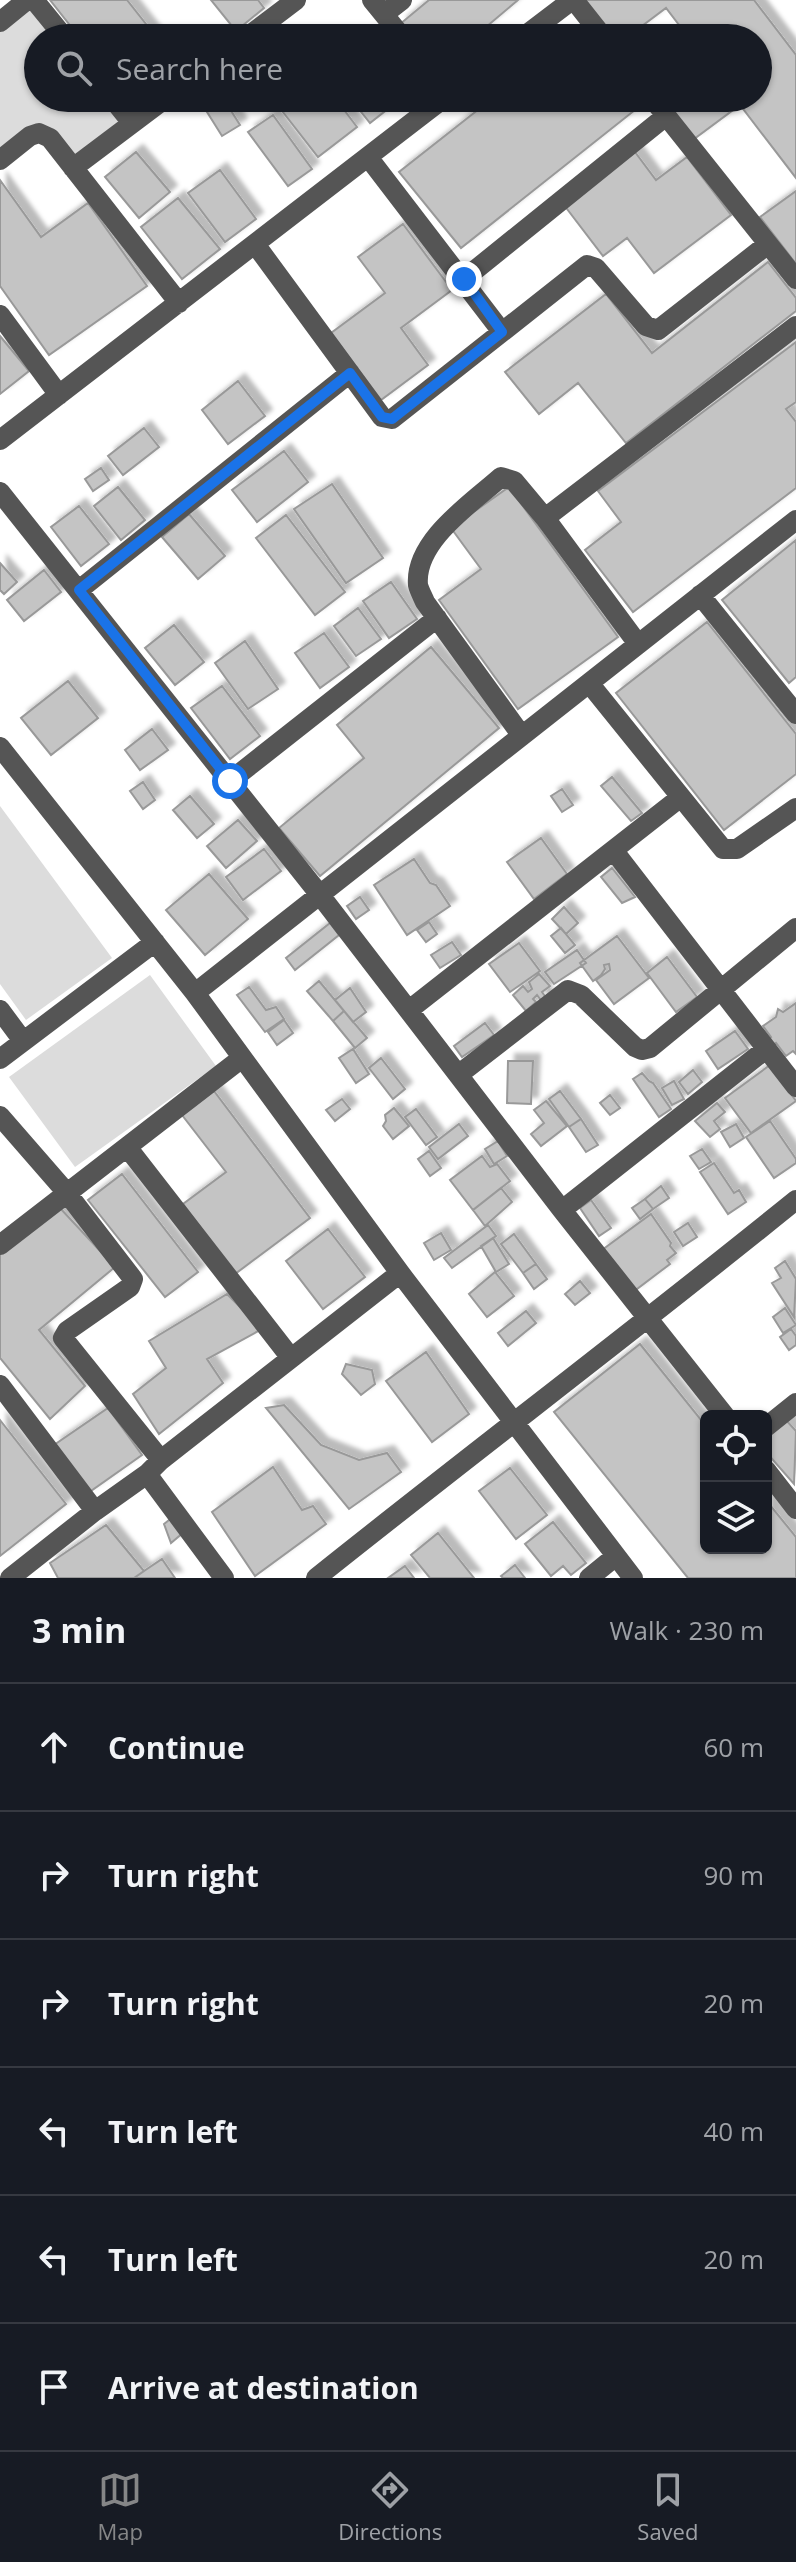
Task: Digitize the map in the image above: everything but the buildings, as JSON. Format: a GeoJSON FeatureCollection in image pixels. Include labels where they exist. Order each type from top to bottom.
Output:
{"type":"FeatureCollection","features":[{"type":"Feature","properties":{"kind":"street"},"geometry":{"type":"LineString","coordinates":[[0,22],[27,0]]}},
{"type":"Feature","properties":{"kind":"street"},"geometry":{"type":"LineString","coordinates":[[34,0],[54,24]]}},
{"type":"Feature","properties":{"kind":"street"},"geometry":{"type":"LineString","coordinates":[[264,24],[296,0]]}},
{"type":"Feature","properties":{"kind":"street"},"geometry":{"type":"LineString","coordinates":[[392,24],[378,7],[402,0]]}},
{"type":"Feature","properties":{"kind":"street"},"geometry":{"type":"LineString","coordinates":[[541,24],[573,0],[593,24]]}},
{"type":"Feature","properties":{"kind":"street"},"geometry":{"type":"LineString","coordinates":[[123,112],[132,123]]}},
{"type":"Feature","properties":{"kind":"street"},"geometry":{"type":"LineString","coordinates":[[73,168],[147,112]]}},
{"type":"Feature","properties":{"kind":"street"},"geometry":{"type":"LineString","coordinates":[[0,440],[426,112]]}},
{"type":"Feature","properties":{"kind":"street"},"geometry":{"type":"LineString","coordinates":[[663,112],[796,279]]}},
{"type":"Feature","properties":{"kind":"street"},"geometry":{"type":"LineString","coordinates":[[464,279],[666,116]]}},
{"type":"Feature","properties":{"kind":"street"},"geometry":{"type":"LineString","coordinates":[[0,160],[30,136],[39,133],[50,138],[179,303]]}},
{"type":"Feature","properties":{"kind":"street"},"geometry":{"type":"LineString","coordinates":[[368,157],[502,332]]}},
{"type":"Feature","properties":{"kind":"street"},"geometry":{"type":"LineString","coordinates":[[255,244],[382,417],[392,419],[587,265],[596,268],[646,326],[658,330],[768,244]]}},
{"type":"Feature","properties":{"kind":"street"},"geometry":{"type":"LineString","coordinates":[[0,315],[59,395]]}},
{"type":"Feature","properties":{"kind":"street"},"geometry":{"type":"LineString","coordinates":[[545,518],[796,326]]}},
{"type":"Feature","properties":{"kind":"street"},"geometry":{"type":"LineString","coordinates":[[79,590],[350,373]]}},
{"type":"Feature","properties":{"kind":"street"},"geometry":{"type":"LineString","coordinates":[[522,736],[425,602],[418,586],[426,550],[438,534],[501,477],[514,481],[545,518],[638,644]]}},
{"type":"Feature","properties":{"kind":"street"},"geometry":{"type":"LineString","coordinates":[[0,492],[320,895],[720,1410]]}},
{"type":"Feature","properties":{"kind":"street"},"geometry":{"type":"LineString","coordinates":[[195,993],[796,520]]}},
{"type":"Feature","properties":{"kind":"street"},"geometry":{"type":"LineString","coordinates":[[700,595],[789,690],[796,714]]}},
{"type":"Feature","properties":{"kind":"street"},"geometry":{"type":"LineString","coordinates":[[230,781],[437,618]]}},
{"type":"Feature","properties":{"kind":"street"},"geometry":{"type":"LineString","coordinates":[[589,683],[723,849],[737,849],[796,808]]}},
{"type":"Feature","properties":{"kind":"street"},"geometry":{"type":"LineString","coordinates":[[0,747],[195,993],[400,1273],[633,1578]]}},
{"type":"Feature","properties":{"kind":"street"},"geometry":{"type":"LineString","coordinates":[[409,1010],[681,797]]}},
{"type":"Feature","properties":{"kind":"street"},"geometry":{"type":"LineString","coordinates":[[614,851],[796,1087]]}},
{"type":"Feature","properties":{"kind":"street"},"geometry":{"type":"LineString","coordinates":[[458,1075],[568,990],[581,995],[635,1047],[642,1050],[650,1048],[796,928]]}},
{"type":"Feature","properties":{"kind":"street"},"geometry":{"type":"LineString","coordinates":[[0,1059],[155,942]]}},
{"type":"Feature","properties":{"kind":"street"},"geometry":{"type":"LineString","coordinates":[[0,1010],[23,1041]]}},
{"type":"Feature","properties":{"kind":"street"},"geometry":{"type":"LineString","coordinates":[[562,1210],[766,1049]]}},
{"type":"Feature","properties":{"kind":"street"},"geometry":{"type":"LineString","coordinates":[[0,1245],[242,1058]]}},
{"type":"Feature","properties":{"kind":"street"},"geometry":{"type":"LineString","coordinates":[[0,1116],[67,1193],[133,1279],[130,1287],[67,1331],[64,1342],[154,1467],[224,1578]]}},
{"type":"Feature","properties":{"kind":"street"},"geometry":{"type":"LineString","coordinates":[[127,1147],[291,1358]]}},
{"type":"Feature","properties":{"kind":"street"},"geometry":{"type":"LineString","coordinates":[[316,1578],[512,1422],[650,1319],[796,1200]]}},
{"type":"Feature","properties":{"kind":"street"},"geometry":{"type":"LineString","coordinates":[[10,1578],[400,1273]]}},
{"type":"Feature","properties":{"kind":"street"},"geometry":{"type":"LineString","coordinates":[[0,1385],[95,1511]]}},
{"type":"Feature","properties":{"kind":"street"},"geometry":{"type":"LineString","coordinates":[[772,1422],[796,1403]]}},
{"type":"Feature","properties":{"kind":"street"},"geometry":{"type":"LineString","coordinates":[[772,1478],[795,1507]]}},
{"type":"Feature","properties":{"kind":"street"},"geometry":{"type":"LineString","coordinates":[[589,1578],[616,1556]]}},
{"type":"Feature","properties":{"kind":"shaded area"},"geometry":{"type":"Polygon","coordinates":[[[30,1],[48,24],[24,24],[24,112],[118,112],[126,122],[75,162],[53,136],[0,154],[0,26],[30,1]]]}},
{"type":"Feature","properties":{"kind":"shaded area"},"geometry":{"type":"Polygon","coordinates":[[[0,806],[112,958],[26,1020],[0,984],[0,806]]]}},
{"type":"Feature","properties":{"kind":"shaded area"},"geometry":{"type":"Polygon","coordinates":[[[150,975],[216,1066],[75,1167],[9,1077],[150,975]]]}},
{"type":"Feature","properties":{"kind":"route"},"geometry":{"type":"LineString","coordinates":[[230,781],[79,590],[350,373],[382,417],[392,419],[502,332],[464,279]]}}]}
